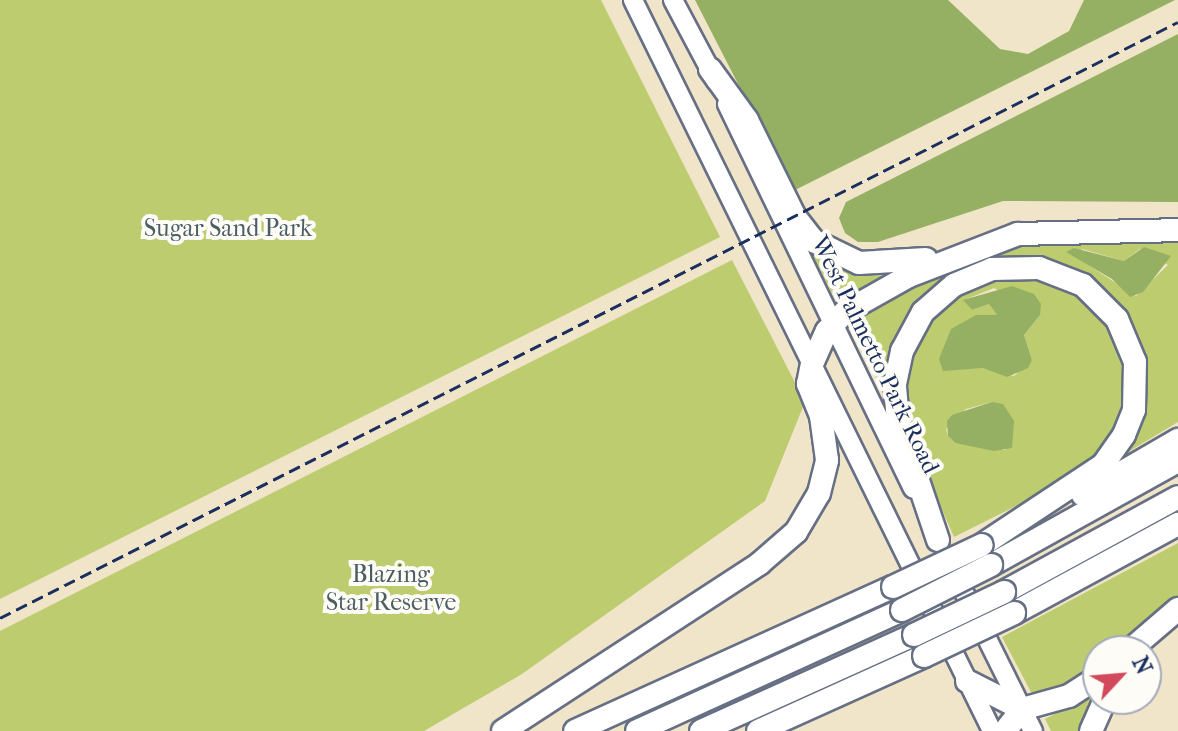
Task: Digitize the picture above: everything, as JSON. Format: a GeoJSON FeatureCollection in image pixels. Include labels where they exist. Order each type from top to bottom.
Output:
{"type":"FeatureCollection","features":[{"type":"Feature","properties":{"kind":"highway"},"geometry":{"type":"LineString","coordinates":[[710,69],[747,120],[801,227],[824,248],[859,263],[885,265],[974,248],[1039,231],[1178,230]]}},
{"type":"Feature","properties":{"kind":"highway"},"geometry":{"type":"LineString","coordinates":[[503,731],[759,564],[796,532],[819,493],[827,460],[821,416],[808,384],[812,364],[832,323],[879,290],[974,248]]}},
{"type":"Feature","properties":{"kind":"highway"},"geometry":{"type":"LineString","coordinates":[[938,540],[898,421],[895,384],[902,351],[923,312],[954,285],[992,269],[1039,268],[1083,285],[1117,319],[1135,362],[1134,410],[1124,435],[1103,465],[986,555]]}},
{"type":"Feature","properties":{"kind":"highway"},"geometry":{"type":"LineString","coordinates":[[637,731],[902,610],[986,555],[1178,440]]}},
{"type":"Feature","properties":{"kind":"highway"},"geometry":{"type":"LineString","coordinates":[[575,731],[893,587],[986,555],[1016,552],[1178,461]]}},
{"type":"Feature","properties":{"kind":"highway"},"geometry":{"type":"LineString","coordinates":[[1016,552],[1129,469]]}},
{"type":"Feature","properties":{"kind":"highway"},"geometry":{"type":"LineString","coordinates":[[1009,601],[1178,497]]}},
{"type":"Feature","properties":{"kind":"highway"},"geometry":{"type":"LineString","coordinates":[[758,731],[1009,601],[1134,549],[1178,524]]}},
{"type":"Feature","properties":{"kind":"highway"},"geometry":{"type":"LineString","coordinates":[[1148,635],[1178,609]]}},
{"type":"Feature","properties":{"kind":"highway"},"geometry":{"type":"LineString","coordinates":[[1161,635],[1178,618]]}},
{"type":"Feature","properties":{"kind":"highway"},"geometry":{"type":"LineString","coordinates":[[701,731],[919,646]]}},
{"type":"Feature","properties":{"kind":"highway"},"geometry":{"type":"LineString","coordinates":[[967,681],[1022,709]]}},
{"type":"Feature","properties":{"kind":"highway"},"geometry":{"type":"LineString","coordinates":[[1005,731],[1022,709],[1069,696],[1082,687]]}},
{"type":"Feature","properties":{"kind":"main road"},"geometry":{"type":"LineString","coordinates":[[633,0],[992,731]]}},
{"type":"Feature","properties":{"kind":"main road","name":"West Palmetto Park Road"},"geometry":{"type":"LineString","coordinates":[[673,0],[710,69],[1033,731]]}},
{"type":"Feature","properties":{"kind":"green space","name":"Sugar Sand Park"},"geometry":{"type":"Polygon","coordinates":[[[0,0],[601,0],[720,237],[0,599],[0,0]]]}},
{"type":"Feature","properties":{"kind":"green space"},"geometry":{"type":"Polygon","coordinates":[[[695,0],[948,0],[1000,49],[1028,54],[1069,31],[1084,0],[1175,0],[793,191],[695,0]]]}},
{"type":"Feature","properties":{"kind":"green space"},"geometry":{"type":"Polygon","coordinates":[[[1178,34],[1178,202],[1003,201],[878,242],[858,242],[845,233],[839,218],[846,202],[1178,34]]]}},
{"type":"Feature","properties":{"kind":"green space"},"geometry":{"type":"Polygon","coordinates":[[[1178,237],[1178,422],[1123,455],[1131,444],[1141,369],[1074,273],[952,280],[885,395],[850,327],[875,302],[1007,243],[1178,237]],[[1082,249],[1076,257],[1136,296],[1168,265],[1140,249],[1124,261],[1082,249]]]}},
{"type":"Feature","properties":{"kind":"green space"},"geometry":{"type":"Polygon","coordinates":[[[1144,247],[1171,256],[1143,292],[1130,297],[1112,279],[1066,252],[1074,248],[1124,261],[1144,247]]]}},
{"type":"Feature","properties":{"kind":"green space"},"geometry":{"type":"Polygon","coordinates":[[[809,248],[842,269],[884,276],[837,303],[809,248]]]}},
{"type":"Feature","properties":{"kind":"green space","name":"Blazing Star Reserve"},"geometry":{"type":"Polygon","coordinates":[[[732,260],[805,402],[765,501],[522,674],[424,731],[0,731],[0,631],[732,260]]]}},
{"type":"Feature","properties":{"kind":"green space"},"geometry":{"type":"Polygon","coordinates":[[[991,277],[1054,279],[1101,311],[1126,361],[1127,403],[1096,458],[1044,492],[954,537],[902,418],[905,356],[948,297],[991,277]],[[994,288],[964,300],[972,310],[989,304],[997,315],[976,315],[954,369],[983,368],[1014,376],[1032,360],[1024,335],[1040,315],[994,288]],[[992,402],[966,409],[946,429],[948,436],[955,443],[1006,450],[992,402]]]}},
{"type":"Feature","properties":{"kind":"green space"},"geometry":{"type":"Polygon","coordinates":[[[1012,286],[1034,294],[1041,304],[1040,315],[1024,335],[1032,360],[1028,368],[1007,377],[983,368],[943,371],[939,359],[951,329],[976,315],[997,315],[989,304],[972,310],[963,300],[1012,286]]]}},
{"type":"Feature","properties":{"kind":"green space"},"geometry":{"type":"Polygon","coordinates":[[[992,402],[1003,404],[1014,421],[1012,448],[994,451],[955,443],[948,436],[947,421],[952,415],[992,402]]]}},
{"type":"Feature","properties":{"kind":"green space"},"geometry":{"type":"Polygon","coordinates":[[[1178,543],[1178,596],[1133,635],[1082,635],[1082,677],[1071,685],[1032,694],[1002,637],[1178,543]]]}},
{"type":"Feature","properties":{"kind":"green space"},"geometry":{"type":"Polygon","coordinates":[[[1082,699],[1082,715],[1089,715],[1083,731],[1051,731],[1045,719],[1082,699]]]}},
{"type":"Feature","properties":{"kind":"railway"},"geometry":{"type":"LineString","coordinates":[[0,618],[1178,22]]}}]}
